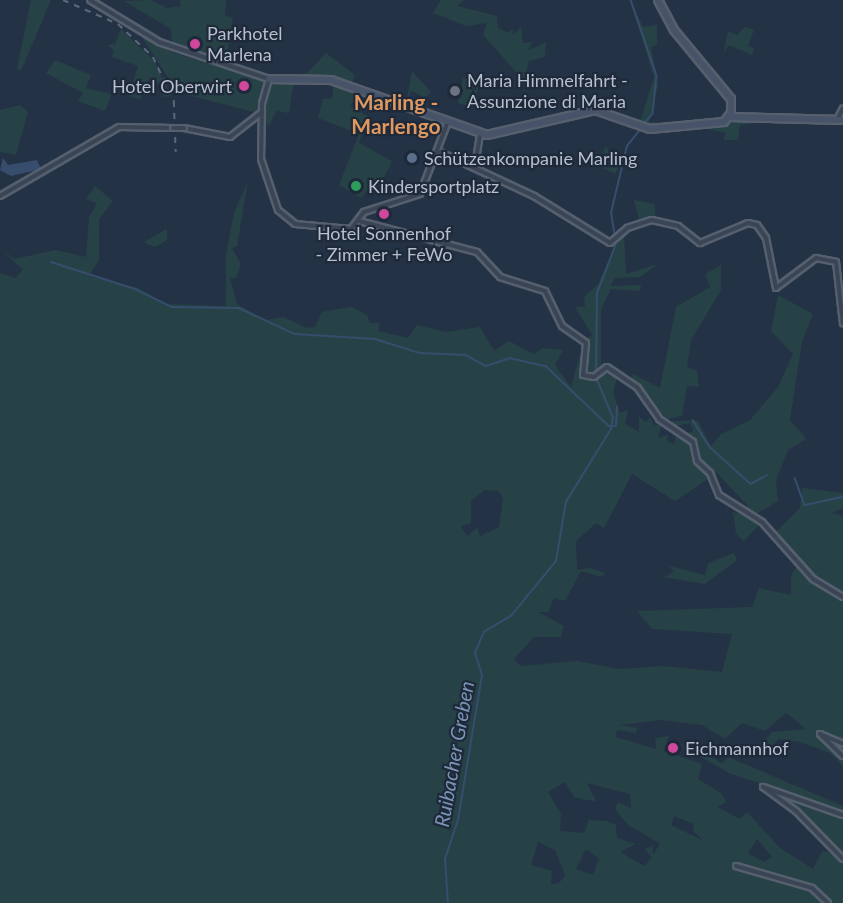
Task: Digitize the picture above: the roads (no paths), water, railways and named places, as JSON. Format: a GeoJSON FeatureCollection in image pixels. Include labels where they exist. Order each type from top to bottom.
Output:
{"type":"FeatureCollection","features":[{"type":"Feature","properties":{"kind":"street"},"geometry":{"type":"LineString","coordinates":[[90,0],[159,42],[269,79],[331,80],[393,98],[430,117],[480,134],[583,110],[607,110],[650,129],[719,124],[730,115],[750,118],[840,121],[843,108]]}},
{"type":"Feature","properties":{"kind":"street"},"geometry":{"type":"LineString","coordinates":[[658,0],[674,30],[726,90],[730,115]]}},
{"type":"Feature","properties":{"kind":"street"},"geometry":{"type":"LineString","coordinates":[[269,79],[262,112],[261,159],[282,215],[303,226],[349,230],[359,221],[364,212],[420,194],[440,152],[447,124]]}},
{"type":"Feature","properties":{"kind":"street"},"geometry":{"type":"LineString","coordinates":[[0,196],[119,127],[184,128],[230,137],[262,112]]}},
{"type":"Feature","properties":{"kind":"street"},"geometry":{"type":"LineString","coordinates":[[475,166],[480,134]]}},
{"type":"Feature","properties":{"kind":"street"},"geometry":{"type":"LineString","coordinates":[[440,152],[475,166],[616,241],[627,228],[652,220],[678,226],[700,243],[754,224],[766,238],[776,288],[816,258],[836,262],[843,324]]}},
{"type":"Feature","properties":{"kind":"street"},"geometry":{"type":"LineString","coordinates":[[359,221],[477,252],[500,277],[545,291],[562,326],[586,343],[583,375],[594,376],[607,367],[637,387],[659,419],[693,442],[697,461],[710,472],[719,495],[762,522],[813,579],[843,597]]}},
{"type":"Feature","properties":{"kind":"street"},"geometry":{"type":"LineString","coordinates":[[843,744],[820,735],[843,756]]}},
{"type":"Feature","properties":{"kind":"street"},"geometry":{"type":"LineString","coordinates":[[843,815],[763,787],[796,811],[843,860]]}},
{"type":"Feature","properties":{"kind":"street"},"geometry":{"type":"LineString","coordinates":[[736,866],[812,888],[828,903]]}},
{"type":"Feature","properties":{"kind":"water"},"geometry":{"type":"Polygon","coordinates":[[[3,158],[8,165],[37,160],[41,169],[11,176],[0,170],[3,158]]]}},
{"type":"Feature","properties":{"kind":"waterway","name":"Ruibacher Greben"},"geometry":{"type":"LineString","coordinates":[[631,0],[657,76],[653,114],[645,123]]}},
{"type":"Feature","properties":{"kind":"waterway","name":"Ruibacher Greben"},"geometry":{"type":"LineString","coordinates":[[596,374],[597,293],[616,244],[611,213],[627,146],[640,130]]}},
{"type":"Feature","properties":{"kind":"waterway"},"geometry":{"type":"LineString","coordinates":[[51,262],[135,289],[172,307],[239,308],[295,334],[375,339],[420,353],[466,355],[486,366],[510,358],[546,366],[609,426],[616,426],[617,407]]}},
{"type":"Feature","properties":{"kind":"waterway","name":"Ruibacher Greben"},"geometry":{"type":"LineString","coordinates":[[448,903],[445,859],[458,820],[482,675],[475,653],[484,632],[511,616],[556,561],[566,502],[611,429],[613,418],[596,378]]}},
{"type":"Feature","properties":{"kind":"waterway"},"geometry":{"type":"LineString","coordinates":[[693,420],[710,447],[751,484],[767,475]]}},
{"type":"Feature","properties":{"kind":"waterway"},"geometry":{"type":"LineString","coordinates":[[795,478],[805,505],[843,497]]}},
{"type":"Feature","properties":{"kind":"railway"},"geometry":{"type":"LineString","coordinates":[[63,0],[118,24],[153,57],[174,101],[176,152]]}},
{"type":"Feature","properties":{"kind":"place","name":"Parkhotel Marlena"},"geometry":{"type":"Point","coordinates":[195,44]}},
{"type":"Feature","properties":{"kind":"place","name":"Hotel Oberwirt"},"geometry":{"type":"Point","coordinates":[244,86]}},
{"type":"Feature","properties":{"kind":"place","name":"Maria Himmelfahrt - Assunzione di Maria"},"geometry":{"type":"Point","coordinates":[455,91]}},
{"type":"Feature","properties":{"kind":"place","name":"Schützenkompanie Marling"},"geometry":{"type":"Point","coordinates":[412,158]}},
{"type":"Feature","properties":{"kind":"place","name":"Kindersportplatz"},"geometry":{"type":"Point","coordinates":[356,186]}},
{"type":"Feature","properties":{"kind":"place","name":"Hotel Sonnenhof - Zimmer + FeWo"},"geometry":{"type":"Point","coordinates":[384,214]}},
{"type":"Feature","properties":{"kind":"place","name":"Eichmannhof"},"geometry":{"type":"Point","coordinates":[673,748]}},
{"type":"Feature","properties":{"kind":"district","name":"Marling - Marlengo"},"geometry":{"type":"Point","coordinates":[396,114]}}]}
